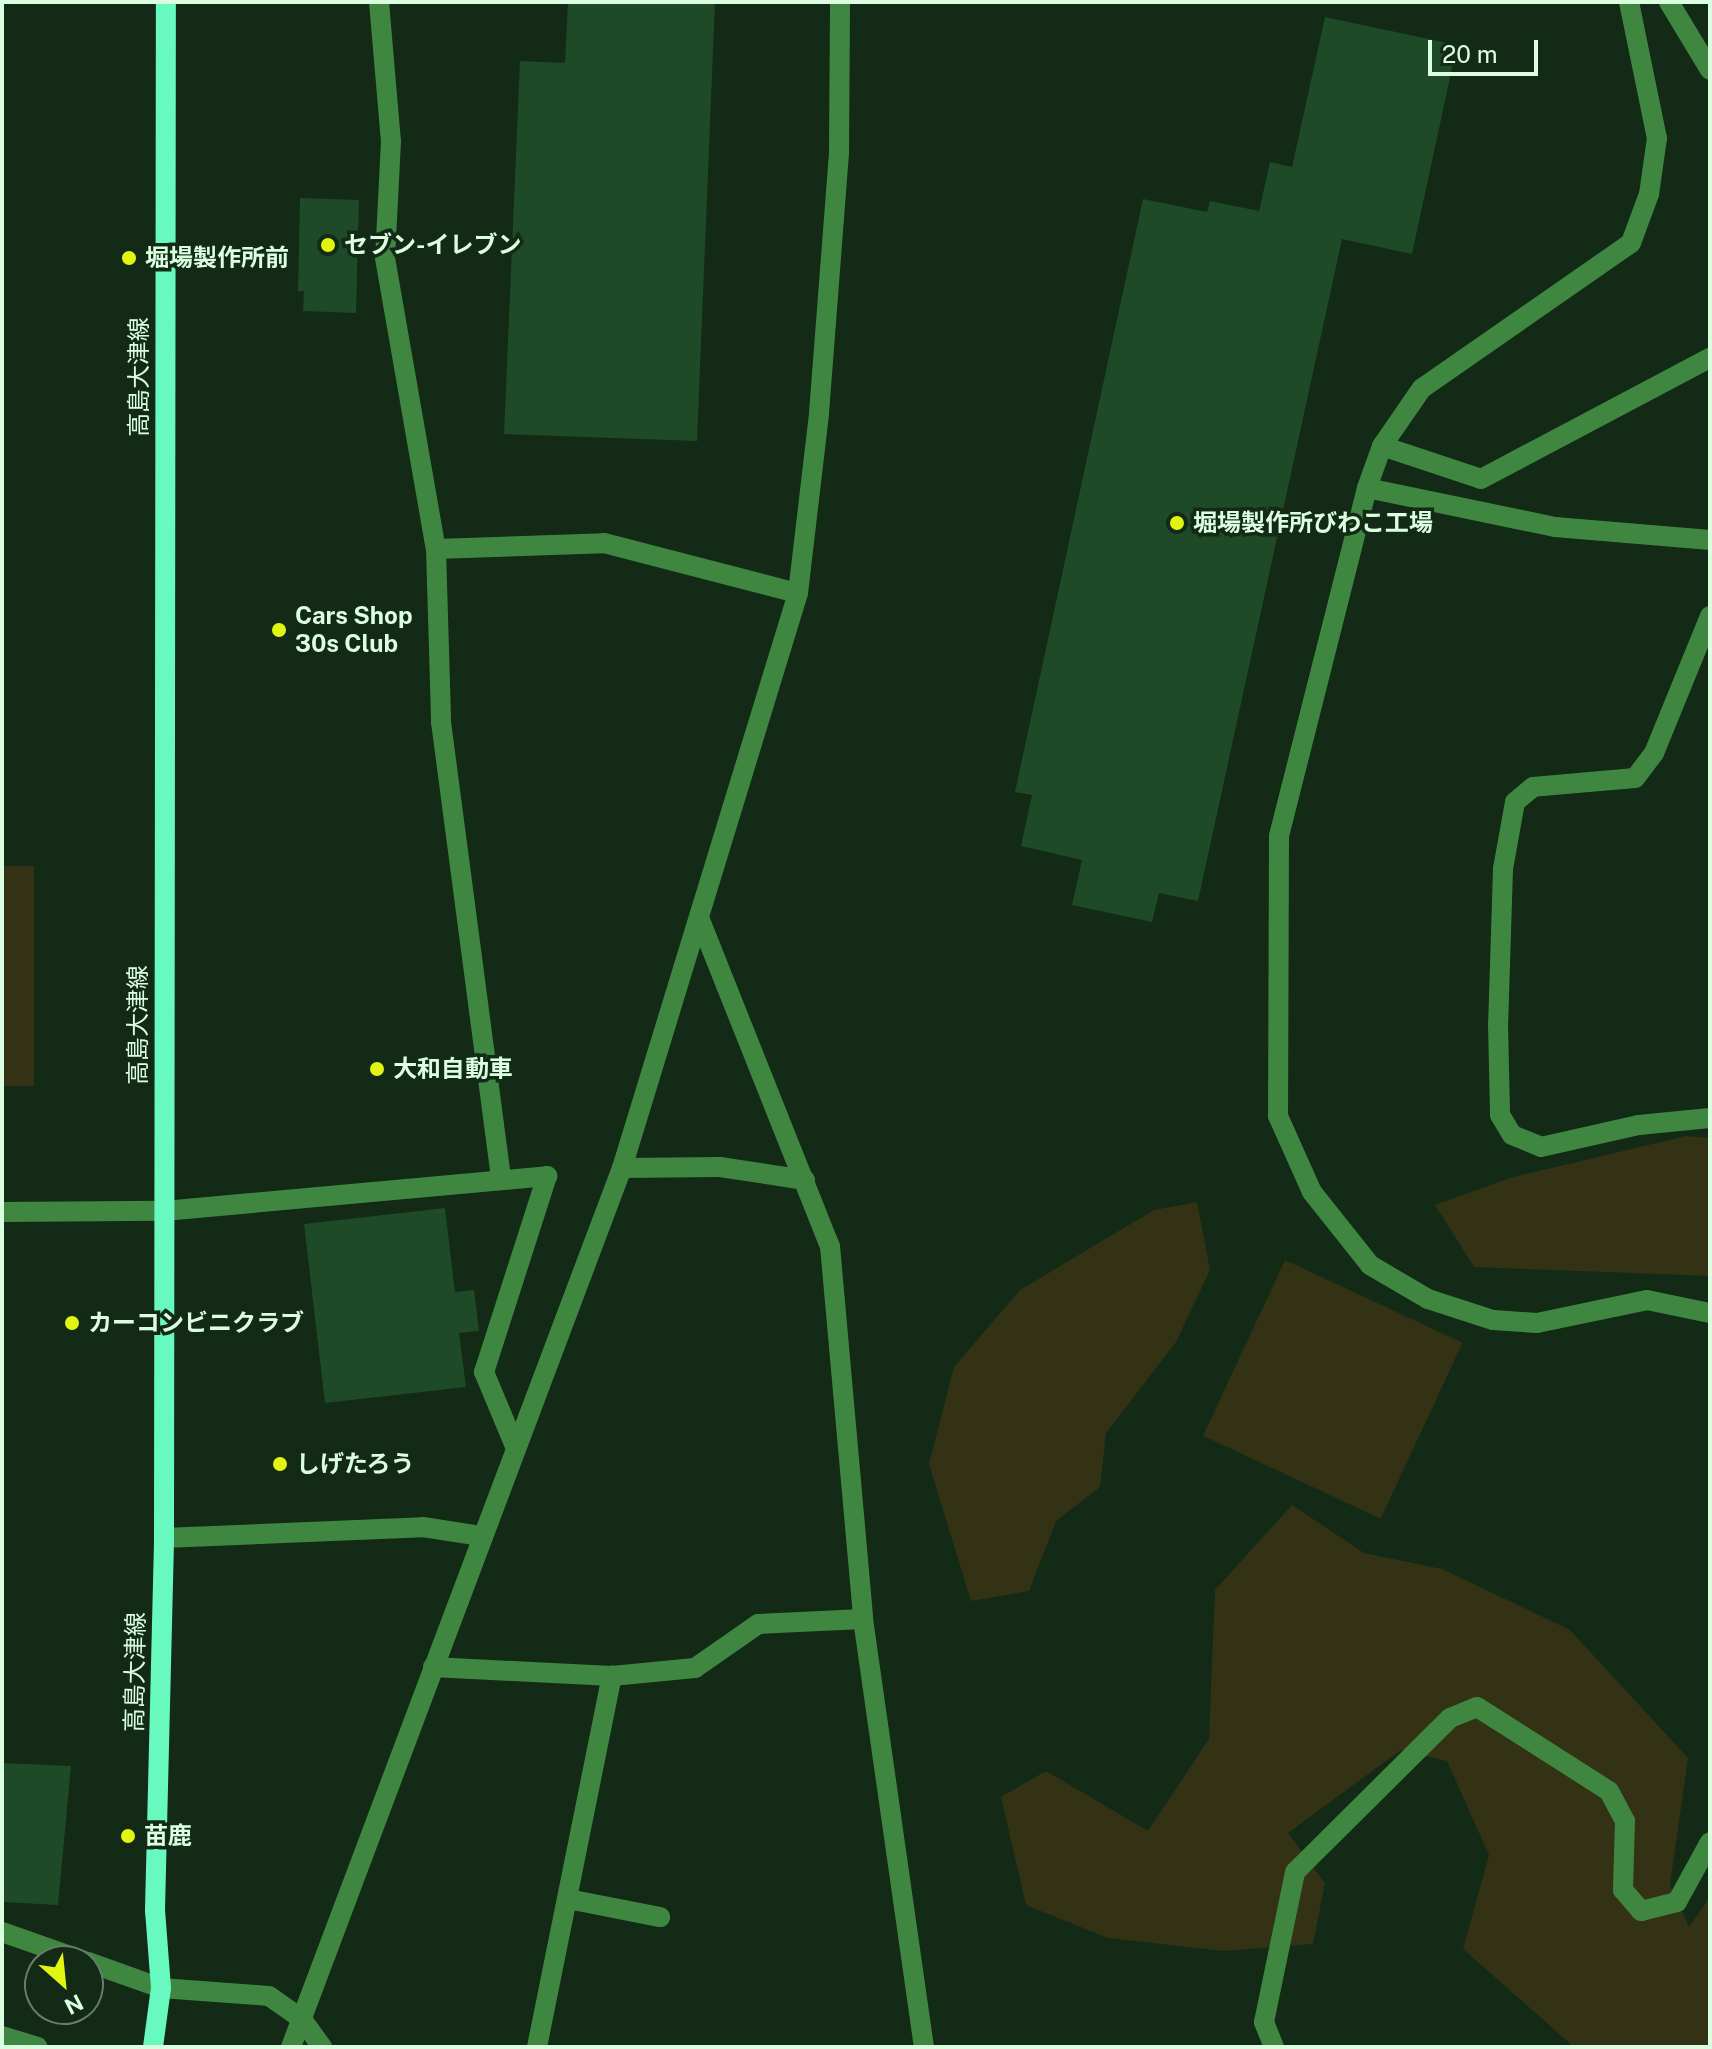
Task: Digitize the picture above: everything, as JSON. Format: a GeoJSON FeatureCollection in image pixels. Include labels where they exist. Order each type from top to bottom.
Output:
{"type":"FeatureCollection","features":[{"type":"Feature","properties":{"kind":"main road","name":"高島大津線"},"geometry":{"type":"LineString","coordinates":[[153,2047],[161,1988],[155,1910],[164,1538],[166,2]]}},
{"type":"Feature","properties":{"kind":"street"},"geometry":{"type":"LineString","coordinates":[[379,2],[391,141],[385,258],[436,549],[441,722],[501,1180]]}},
{"type":"Feature","properties":{"kind":"street"},"geometry":{"type":"LineString","coordinates":[[291,2047],[622,1168],[798,593],[819,413],[839,151],[840,2]]}},
{"type":"Feature","properties":{"kind":"street"},"geometry":{"type":"LineString","coordinates":[[1629,2],[1657,138],[1649,194],[1631,243],[1422,388],[1382,446],[1367,488],[1279,836],[1278,1116],[1312,1192],[1370,1265],[1428,1299],[1493,1320],[1537,1323],[1647,1300],[1710,1313]]}},
{"type":"Feature","properties":{"kind":"street"},"geometry":{"type":"LineString","coordinates":[[1669,2],[1710,70]]}},
{"type":"Feature","properties":{"kind":"street"},"geometry":{"type":"LineString","coordinates":[[1382,446],[1481,479],[1710,358]]}},
{"type":"Feature","properties":{"kind":"street"},"geometry":{"type":"LineString","coordinates":[[1367,488],[1555,527],[1710,540]]}},
{"type":"Feature","properties":{"kind":"street"},"geometry":{"type":"LineString","coordinates":[[436,549],[604,543],[798,593]]}},
{"type":"Feature","properties":{"kind":"street"},"geometry":{"type":"LineString","coordinates":[[1710,616],[1654,753],[1635,778],[1533,787],[1515,802],[1503,869],[1498,1024],[1500,1115],[1512,1135],[1541,1147],[1639,1125],[1710,1118]]}},
{"type":"Feature","properties":{"kind":"street"},"geometry":{"type":"LineString","coordinates":[[700,920],[830,1246],[863,1619],[924,2047]]}},
{"type":"Feature","properties":{"kind":"street"},"geometry":{"type":"LineString","coordinates":[[622,1168],[720,1167],[805,1180]]}},
{"type":"Feature","properties":{"kind":"street"},"geometry":{"type":"LineString","coordinates":[[2,1212],[164,1211],[547,1176],[484,1372],[515,1446]]}},
{"type":"Feature","properties":{"kind":"street"},"geometry":{"type":"LineString","coordinates":[[164,1538],[423,1527],[481,1536]]}},
{"type":"Feature","properties":{"kind":"street"},"geometry":{"type":"LineString","coordinates":[[433,1667],[612,1676],[695,1668],[758,1624],[863,1619]]}},
{"type":"Feature","properties":{"kind":"street"},"geometry":{"type":"LineString","coordinates":[[537,2047],[612,1676]]}},
{"type":"Feature","properties":{"kind":"street"},"geometry":{"type":"LineString","coordinates":[[1274,2047],[1264,2022],[1295,1872],[1450,1718],[1477,1707],[1609,1791],[1625,1821],[1623,1890],[1641,1911],[1677,1902],[1710,1842]]}},
{"type":"Feature","properties":{"kind":"street"},"geometry":{"type":"LineString","coordinates":[[568,1899],[660,1917]]}},
{"type":"Feature","properties":{"kind":"street"},"geometry":{"type":"LineString","coordinates":[[2,1932],[38,1945]]}},
{"type":"Feature","properties":{"kind":"street"},"geometry":{"type":"LineString","coordinates":[[104,1968],[161,1988],[269,1996],[301,2018],[322,2047]]}},
{"type":"Feature","properties":{"kind":"street"},"geometry":{"type":"LineString","coordinates":[[2,2036],[37,2047]]}},
{"type":"Feature","properties":{"kind":"shaded area"},"geometry":{"type":"Polygon","coordinates":[[[2,866],[34,866],[34,1086],[2,1086],[2,866]]]}},
{"type":"Feature","properties":{"kind":"shaded area"},"geometry":{"type":"Polygon","coordinates":[[[1686,1136],[1710,1138],[1710,1276],[1474,1267],[1435,1205],[1513,1177],[1686,1136]]]}},
{"type":"Feature","properties":{"kind":"shaded area"},"geometry":{"type":"Polygon","coordinates":[[[1197,1202],[1210,1270],[1176,1342],[1106,1433],[1100,1487],[1056,1521],[1029,1591],[971,1601],[929,1464],[954,1367],[1020,1290],[1154,1210],[1197,1202]]]}},
{"type":"Feature","properties":{"kind":"shaded area"},"geometry":{"type":"Polygon","coordinates":[[[1285,1260],[1463,1343],[1381,1519],[1203,1436],[1285,1260]]]}},
{"type":"Feature","properties":{"kind":"shaded area"},"geometry":{"type":"Polygon","coordinates":[[[1292,1505],[1364,1553],[1442,1569],[1570,1630],[1688,1758],[1670,1885],[1689,1927],[1710,1897],[1710,2047],[1574,2047],[1463,1949],[1489,1855],[1447,1761],[1401,1750],[1288,1833],[1325,1883],[1313,1944],[1223,1951],[1108,1938],[1026,1905],[1001,1797],[1046,1771],[1148,1831],[1209,1739],[1215,1590],[1292,1505]]]}},
{"type":"Feature","properties":{"kind":"building"},"geometry":{"type":"Polygon","coordinates":[[[568,2],[715,2],[697,441],[504,434],[520,61],[565,63],[568,2]]]}},
{"type":"Feature","properties":{"kind":"building","name":"堀場製作所びわこ工場"},"geometry":{"type":"Polygon","coordinates":[[[1325,17],[1457,45],[1412,254],[1342,239],[1198,901],[1159,893],[1152,922],[1072,905],[1082,860],[1021,846],[1032,795],[1015,792],[1143,199],[1207,212],[1210,201],[1259,211],[1270,162],[1292,167],[1325,17]]]}},
{"type":"Feature","properties":{"kind":"building","name":"セブン-イレブン"},"geometry":{"type":"Polygon","coordinates":[[[300,198],[359,200],[356,313],[303,311],[304,291],[298,291],[300,198]]]}},
{"type":"Feature","properties":{"kind":"building"},"geometry":{"type":"Polygon","coordinates":[[[445,1208],[455,1292],[474,1290],[479,1331],[459,1333],[466,1387],[325,1403],[304,1224],[445,1208]]]}},
{"type":"Feature","properties":{"kind":"building"},"geometry":{"type":"Polygon","coordinates":[[[2,1763],[71,1766],[58,1905],[2,1902],[2,1763]]]}},
{"type":"Feature","properties":{"kind":"place","name":"セブン-イレブン"},"geometry":{"type":"Point","coordinates":[328,245]}},
{"type":"Feature","properties":{"kind":"place","name":"堀場製作所前"},"geometry":{"type":"Point","coordinates":[129,258]}},
{"type":"Feature","properties":{"kind":"place","name":"堀場製作所びわこ工場"},"geometry":{"type":"Point","coordinates":[1177,523]}},
{"type":"Feature","properties":{"kind":"place","name":"Cars Shop 30s Club"},"geometry":{"type":"Point","coordinates":[279,630]}},
{"type":"Feature","properties":{"kind":"place","name":"大和自動車"},"geometry":{"type":"Point","coordinates":[377,1069]}},
{"type":"Feature","properties":{"kind":"place","name":"カーコンビニクラブ"},"geometry":{"type":"Point","coordinates":[72,1323]}},
{"type":"Feature","properties":{"kind":"place","name":"しげたろう"},"geometry":{"type":"Point","coordinates":[280,1464]}},
{"type":"Feature","properties":{"kind":"place","name":"苗鹿"},"geometry":{"type":"Point","coordinates":[128,1836]}}]}
